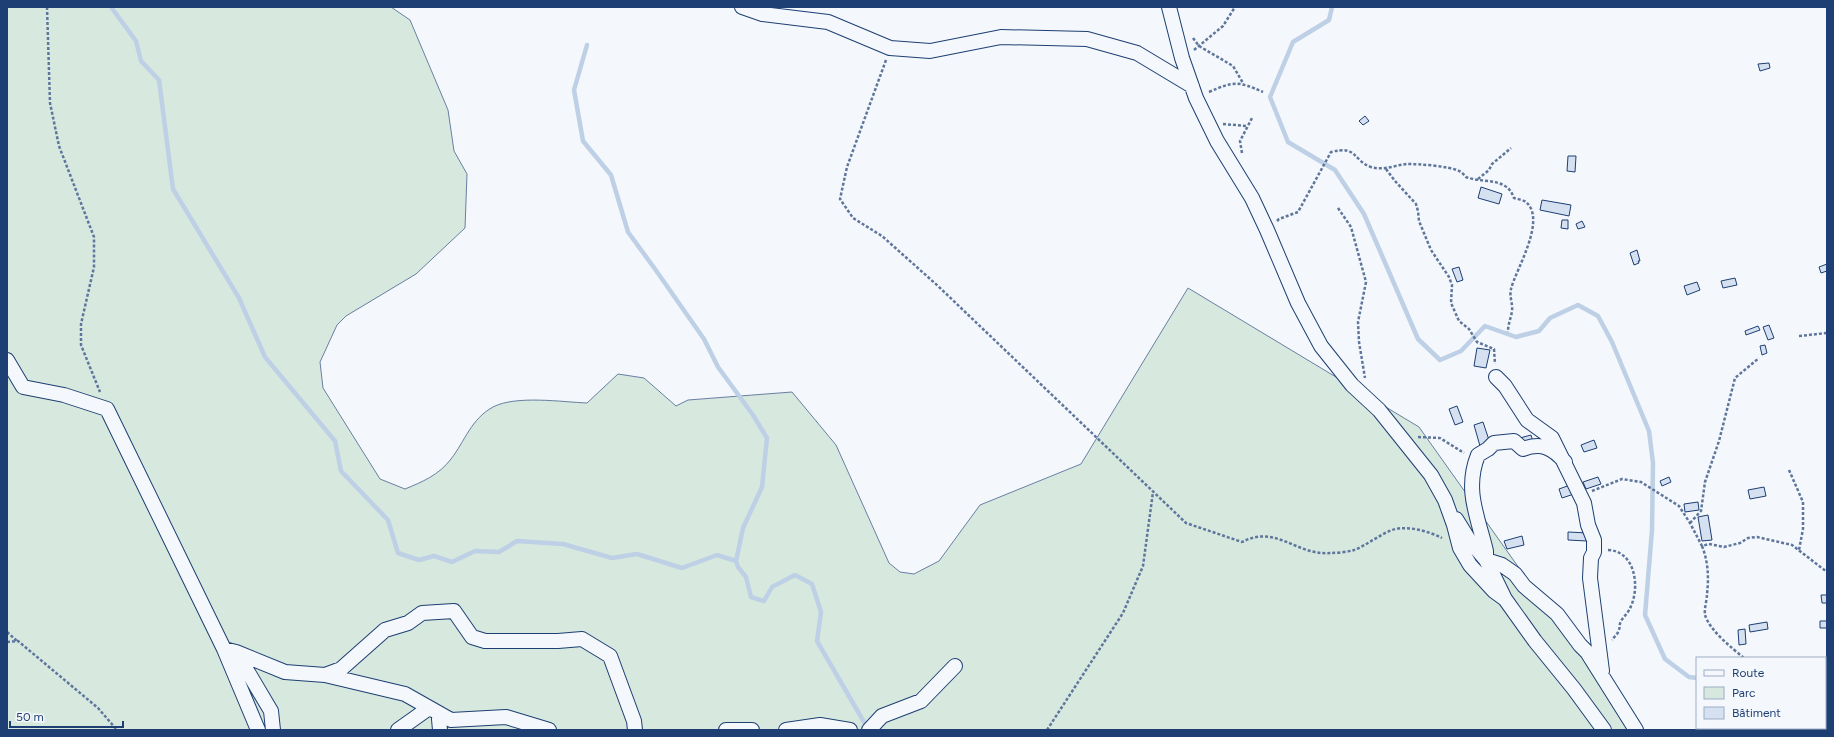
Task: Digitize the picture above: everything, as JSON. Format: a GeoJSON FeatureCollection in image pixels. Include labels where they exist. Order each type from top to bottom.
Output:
{"type":"FeatureCollection","features":[{"type":"Feature","properties":{"kind":"street"},"geometry":{"type":"LineString","coordinates":[[742,7],[762,14],[828,22],[890,48],[930,51],[1001,37],[1087,39],[1137,54],[1194,92]]}},
{"type":"Feature","properties":{"kind":"street"},"geometry":{"type":"LineString","coordinates":[[1169,7],[1184,64],[1207,123],[1252,198],[1298,303],[1321,346],[1352,385],[1379,410],[1431,475],[1470,540],[1486,560],[1504,599],[1535,642],[1574,689],[1604,730]]}},
{"type":"Feature","properties":{"kind":"street"},"geometry":{"type":"LineString","coordinates":[[7,360],[23,387],[64,395],[107,409],[230,650],[271,711],[273,730]]}},
{"type":"Feature","properties":{"kind":"street"},"geometry":{"type":"LineString","coordinates":[[1496,377],[1505,386],[1527,420],[1552,438],[1581,496],[1588,525],[1594,540],[1594,552],[1591,558],[1590,578],[1603,677]]}},
{"type":"Feature","properties":{"kind":"street"},"geometry":{"type":"LineString","coordinates":[[1486,560],[1486,551],[1471,496],[1472,477],[1478,455],[1494,443],[1514,441],[1523,449],[1533,445],[1555,450],[1565,462]]}},
{"type":"Feature","properties":{"kind":"street"},"geometry":{"type":"LineString","coordinates":[[1445,500],[1460,548],[1480,577],[1504,599]]}},
{"type":"Feature","properties":{"kind":"street"},"geometry":{"type":"LineString","coordinates":[[1486,560],[1502,565],[1515,574],[1524,586],[1558,614],[1580,645],[1587,652],[1633,726],[1645,730]]}},
{"type":"Feature","properties":{"kind":"street"},"geometry":{"type":"LineString","coordinates":[[325,675],[341,669],[385,630],[408,623],[422,613],[454,611],[472,637],[485,641],[558,641],[582,639],[610,656],[634,725],[647,730]]}},
{"type":"Feature","properties":{"kind":"street"},"geometry":{"type":"LineString","coordinates":[[230,650],[285,672],[325,675],[405,694],[450,720],[506,717],[549,730]]}},
{"type":"Feature","properties":{"kind":"street"},"geometry":{"type":"LineString","coordinates":[[230,650],[258,730]]}},
{"type":"Feature","properties":{"kind":"street"},"geometry":{"type":"LineString","coordinates":[[869,730],[882,716],[921,701],[955,666]]}},
{"type":"Feature","properties":{"kind":"street"},"geometry":{"type":"LineString","coordinates":[[398,730],[435,711]]}},
{"type":"Feature","properties":{"kind":"street"},"geometry":{"type":"LineString","coordinates":[[435,711],[439,719],[440,730]]}},
{"type":"Feature","properties":{"kind":"street"},"geometry":{"type":"LineString","coordinates":[[786,730],[820,725],[850,730]]}},
{"type":"Feature","properties":{"kind":"street"},"geometry":{"type":"LineString","coordinates":[[726,730],[752,730]]}},
{"type":"Feature","properties":{"kind":"path"},"geometry":{"type":"LineString","coordinates":[[47,7],[50,103],[59,146],[94,236],[94,268],[80,324],[81,345],[107,409]]}},
{"type":"Feature","properties":{"kind":"path"},"geometry":{"type":"LineString","coordinates":[[1184,64],[1199,46],[1223,26],[1235,7]]}},
{"type":"Feature","properties":{"kind":"path"},"geometry":{"type":"LineString","coordinates":[[1190,35],[1199,46],[1233,66],[1243,83]]}},
{"type":"Feature","properties":{"kind":"path"},"geometry":{"type":"LineString","coordinates":[[890,48],[847,167],[840,199],[853,218],[882,236],[938,286],[1186,524],[1242,542],[1250,538],[1265,536],[1275,537],[1314,552],[1329,554],[1353,550],[1392,530],[1402,528],[1435,534],[1451,541],[1460,548]]}},
{"type":"Feature","properties":{"kind":"path"},"geometry":{"type":"LineString","coordinates":[[1194,92],[1216,89],[1235,83],[1243,83],[1263,92]]}},
{"type":"Feature","properties":{"kind":"path"},"geometry":{"type":"LineString","coordinates":[[1242,155],[1240,141],[1252,118]]}},
{"type":"Feature","properties":{"kind":"path"},"geometry":{"type":"LineString","coordinates":[[1207,123],[1247,126]]}},
{"type":"Feature","properties":{"kind":"path"},"geometry":{"type":"LineString","coordinates":[[1478,179],[1489,170],[1492,164],[1511,148]]}},
{"type":"Feature","properties":{"kind":"path"},"geometry":{"type":"LineString","coordinates":[[1267,230],[1274,228],[1279,219],[1298,212],[1331,152],[1339,150],[1352,152],[1371,167],[1386,168],[1407,164],[1435,166],[1459,171],[1466,177],[1504,185],[1510,189],[1514,198],[1526,201],[1532,211],[1530,242],[1510,290],[1512,310],[1508,321],[1508,332]]}},
{"type":"Feature","properties":{"kind":"path"},"geometry":{"type":"LineString","coordinates":[[1386,168],[1395,181],[1416,204],[1419,221],[1431,250],[1449,277],[1452,285],[1451,303],[1459,321],[1469,329],[1477,342],[1494,349],[1496,377]]}},
{"type":"Feature","properties":{"kind":"path"},"geometry":{"type":"LineString","coordinates":[[1338,208],[1351,227],[1366,282],[1358,322],[1359,342],[1369,400]]}},
{"type":"Feature","properties":{"kind":"path"},"geometry":{"type":"LineString","coordinates":[[1799,336],[1827,333]]}},
{"type":"Feature","properties":{"kind":"path"},"geometry":{"type":"LineString","coordinates":[[1690,523],[1701,511],[1704,482],[1719,441],[1735,378],[1759,358]]}},
{"type":"Feature","properties":{"kind":"path"},"geometry":{"type":"LineString","coordinates":[[1405,443],[1411,438],[1423,436],[1440,438],[1458,448],[1475,462]]}},
{"type":"Feature","properties":{"kind":"path"},"geometry":{"type":"LineString","coordinates":[[1789,470],[1803,502],[1803,529],[1799,550]]}},
{"type":"Feature","properties":{"kind":"path"},"geometry":{"type":"LineString","coordinates":[[1581,496],[1622,479],[1641,482],[1679,506],[1690,523],[1707,558],[1707,592],[1705,614],[1709,622],[1727,644],[1743,657]]}},
{"type":"Feature","properties":{"kind":"path"},"geometry":{"type":"LineString","coordinates":[[1047,730],[1123,613],[1143,566],[1153,491]]}},
{"type":"Feature","properties":{"kind":"path"},"geometry":{"type":"LineString","coordinates":[[1702,546],[1709,544],[1724,547],[1740,543],[1748,538],[1757,537],[1792,545],[1827,572]]}},
{"type":"Feature","properties":{"kind":"path"},"geometry":{"type":"LineString","coordinates":[[1594,552],[1600,550],[1611,551],[1625,556],[1630,562],[1634,579],[1631,606],[1620,624],[1619,632],[1608,646],[1599,652]]}},
{"type":"Feature","properties":{"kind":"path"},"geometry":{"type":"LineString","coordinates":[[7,632],[98,708],[117,730]]}},
{"type":"Feature","properties":{"kind":"path"},"geometry":{"type":"LineString","coordinates":[[7,642],[18,641]]}},
{"type":"Feature","properties":{"kind":"green space"},"geometry":{"type":"Polygon","coordinates":[[[7,7],[391,7],[410,20],[448,110],[454,151],[467,174],[465,228],[416,274],[346,316],[337,325],[320,362],[323,388],[380,479],[405,489],[430,477],[446,465],[474,424],[485,412],[493,407],[503,403],[526,400],[587,403],[618,374],[644,378],[676,406],[688,400],[792,392],[836,445],[889,563],[900,572],[914,574],[939,561],[980,505],[1081,464],[1188,288],[1419,427],[1634,730],[7,730],[7,7]]]}},
{"type":"Feature","properties":{"kind":"building"},"geometry":{"type":"Polygon","coordinates":[[[1769,63],[1770,68],[1760,71],[1758,64],[1769,63]]]}},
{"type":"Feature","properties":{"kind":"building"},"geometry":{"type":"Polygon","coordinates":[[[1365,116],[1369,121],[1363,125],[1359,121],[1365,116]]]}},
{"type":"Feature","properties":{"kind":"building"},"geometry":{"type":"Polygon","coordinates":[[[1568,156],[1576,156],[1575,172],[1567,171],[1568,156]]]}},
{"type":"Feature","properties":{"kind":"building"},"geometry":{"type":"Polygon","coordinates":[[[1481,187],[1502,194],[1499,204],[1478,198],[1481,187]]]}},
{"type":"Feature","properties":{"kind":"building"},"geometry":{"type":"Polygon","coordinates":[[[1542,200],[1571,205],[1569,216],[1540,210],[1542,200]]]}},
{"type":"Feature","properties":{"kind":"building"},"geometry":{"type":"Polygon","coordinates":[[[1562,220],[1568,220],[1568,229],[1561,228],[1562,220]]]}},
{"type":"Feature","properties":{"kind":"building"},"geometry":{"type":"Polygon","coordinates":[[[1582,221],[1585,227],[1578,229],[1576,224],[1582,221]]]}},
{"type":"Feature","properties":{"kind":"building"},"geometry":{"type":"Polygon","coordinates":[[[1637,250],[1640,261],[1634,265],[1630,253],[1637,250]]]}},
{"type":"Feature","properties":{"kind":"building"},"geometry":{"type":"Polygon","coordinates":[[[1827,264],[1827,271],[1821,273],[1819,267],[1827,264]]]}},
{"type":"Feature","properties":{"kind":"building"},"geometry":{"type":"Polygon","coordinates":[[[1459,267],[1463,280],[1457,282],[1452,269],[1459,267]]]}},
{"type":"Feature","properties":{"kind":"building"},"geometry":{"type":"Polygon","coordinates":[[[1735,278],[1737,285],[1723,288],[1721,281],[1735,278]]]}},
{"type":"Feature","properties":{"kind":"building"},"geometry":{"type":"Polygon","coordinates":[[[1697,282],[1700,290],[1687,295],[1684,286],[1697,282]]]}},
{"type":"Feature","properties":{"kind":"building"},"geometry":{"type":"Polygon","coordinates":[[[1769,325],[1774,338],[1768,340],[1763,327],[1769,325]]]}},
{"type":"Feature","properties":{"kind":"building"},"geometry":{"type":"Polygon","coordinates":[[[1758,326],[1760,330],[1746,335],[1745,331],[1758,326]]]}},
{"type":"Feature","properties":{"kind":"building"},"geometry":{"type":"Polygon","coordinates":[[[1765,345],[1767,353],[1762,355],[1760,346],[1765,345]]]}},
{"type":"Feature","properties":{"kind":"building"},"geometry":{"type":"Polygon","coordinates":[[[1477,348],[1490,350],[1486,368],[1474,366],[1477,348]]]}},
{"type":"Feature","properties":{"kind":"building"},"geometry":{"type":"Polygon","coordinates":[[[1457,406],[1463,422],[1455,425],[1449,409],[1457,406]]]}},
{"type":"Feature","properties":{"kind":"building"},"geometry":{"type":"Polygon","coordinates":[[[1483,422],[1490,443],[1480,446],[1474,425],[1483,422]]]}},
{"type":"Feature","properties":{"kind":"building"},"geometry":{"type":"Polygon","coordinates":[[[1531,435],[1533,442],[1522,446],[1520,438],[1531,435]]]}},
{"type":"Feature","properties":{"kind":"building"},"geometry":{"type":"Polygon","coordinates":[[[1594,440],[1597,448],[1584,452],[1581,445],[1594,440]]]}},
{"type":"Feature","properties":{"kind":"building"},"geometry":{"type":"Polygon","coordinates":[[[1598,477],[1601,484],[1586,489],[1583,482],[1598,477]]]}},
{"type":"Feature","properties":{"kind":"building"},"geometry":{"type":"Polygon","coordinates":[[[1669,477],[1671,482],[1662,486],[1660,481],[1669,477]]]}},
{"type":"Feature","properties":{"kind":"building"},"geometry":{"type":"Polygon","coordinates":[[[1573,484],[1577,493],[1562,498],[1559,489],[1573,484]]]}},
{"type":"Feature","properties":{"kind":"building"},"geometry":{"type":"Polygon","coordinates":[[[1764,487],[1766,496],[1750,499],[1748,490],[1764,487]]]}},
{"type":"Feature","properties":{"kind":"building"},"geometry":{"type":"Polygon","coordinates":[[[1698,502],[1699,510],[1685,512],[1684,504],[1698,502]]]}},
{"type":"Feature","properties":{"kind":"building"},"geometry":{"type":"Polygon","coordinates":[[[1708,515],[1712,540],[1702,541],[1698,517],[1708,515]]]}},
{"type":"Feature","properties":{"kind":"building"},"geometry":{"type":"Polygon","coordinates":[[[1568,532],[1588,533],[1587,541],[1568,540],[1568,532]]]}},
{"type":"Feature","properties":{"kind":"building"},"geometry":{"type":"Polygon","coordinates":[[[1522,536],[1524,545],[1507,549],[1504,541],[1522,536]]]}},
{"type":"Feature","properties":{"kind":"building"},"geometry":{"type":"Polygon","coordinates":[[[1821,595],[1827,595],[1827,603],[1822,603],[1821,595]]]}},
{"type":"Feature","properties":{"kind":"building"},"geometry":{"type":"Polygon","coordinates":[[[1820,621],[1827,621],[1827,628],[1820,628],[1820,621]]]}},
{"type":"Feature","properties":{"kind":"building"},"geometry":{"type":"Polygon","coordinates":[[[1767,622],[1768,629],[1750,632],[1749,625],[1767,622]]]}},
{"type":"Feature","properties":{"kind":"building"},"geometry":{"type":"Polygon","coordinates":[[[1745,629],[1746,644],[1739,645],[1738,630],[1745,629]]]}},
{"type":"Feature","properties":{"kind":"waterway"},"geometry":{"type":"LineString","coordinates":[[111,7],[136,41],[141,61],[159,80],[173,189],[239,298],[265,357],[335,441],[341,471],[388,520],[398,553],[419,560],[434,556],[452,562],[475,551],[499,552],[517,541],[563,544],[612,558],[637,554],[682,568],[717,555],[736,561]]}},
{"type":"Feature","properties":{"kind":"waterway"},"geometry":{"type":"LineString","coordinates":[[1332,7],[1329,20],[1293,42],[1270,97],[1288,142],[1335,170],[1364,214],[1418,339],[1440,360],[1461,351],[1485,326],[1516,337],[1539,331],[1550,318],[1578,305],[1598,316],[1612,342],[1649,431],[1653,463],[1652,530],[1645,615],[1665,659],[1689,677],[1696,678]]}},
{"type":"Feature","properties":{"kind":"waterway"},"geometry":{"type":"LineString","coordinates":[[587,45],[574,90],[583,141],[611,175],[628,232],[704,339],[718,367],[753,415],[767,438],[762,487],[743,528],[736,561],[738,567],[746,577],[751,597],[764,601],[772,587],[795,575],[812,584],[821,612],[817,641],[868,729]]}}]}
